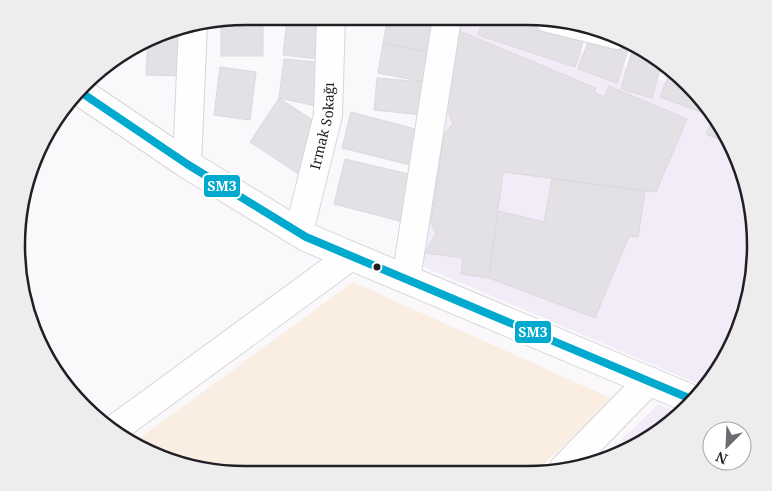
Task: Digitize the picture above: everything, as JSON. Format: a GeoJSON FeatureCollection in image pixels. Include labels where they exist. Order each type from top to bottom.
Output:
{"type":"FeatureCollection","features":[{"type":"Feature","properties":{"kind":"street","name":"Irmak Sokağı"},"geometry":{"type":"LineString","coordinates":[[299,232],[328,115],[331,25]]}},
{"type":"Feature","properties":{"kind":"street"},"geometry":{"type":"LineString","coordinates":[[406,279],[446,25]]}},
{"type":"Feature","properties":{"kind":"street"},"geometry":{"type":"LineString","coordinates":[[187,164],[193,32]]}},
{"type":"Feature","properties":{"kind":"street"},"geometry":{"type":"LineString","coordinates":[[85,95],[187,164],[299,232],[351,256],[686,397]]}},
{"type":"Feature","properties":{"kind":"street"},"geometry":{"type":"LineString","coordinates":[[119,426],[351,256]]}},
{"type":"Feature","properties":{"kind":"street"},"geometry":{"type":"LineString","coordinates":[[570,462],[649,381]]}},
{"type":"Feature","properties":{"kind":"shaded area"},"geometry":{"type":"Polygon","coordinates":[[[460,25],[509,25],[679,87],[701,111],[717,135],[730,161],[743,202],[747,231],[747,260],[743,289],[736,314],[721,348],[710,368],[698,384],[417,264],[460,25]]]}},
{"type":"Feature","properties":{"kind":"shaded area"},"geometry":{"type":"Polygon","coordinates":[[[353,282],[613,399],[541,466],[231,466],[188,458],[161,449],[139,438],[353,282]]]}},
{"type":"Feature","properties":{"kind":"shaded area"},"geometry":{"type":"Polygon","coordinates":[[[659,404],[672,411],[649,429],[614,448],[659,404]]]}},
{"type":"Feature","properties":{"kind":"building"},"geometry":{"type":"Polygon","coordinates":[[[263,25],[263,56],[221,56],[221,26],[263,25]]]}},
{"type":"Feature","properties":{"kind":"building"},"geometry":{"type":"Polygon","coordinates":[[[286,25],[330,25],[326,60],[283,55],[286,25]]]}},
{"type":"Feature","properties":{"kind":"building"},"geometry":{"type":"Polygon","coordinates":[[[386,25],[435,25],[430,52],[383,43],[386,25]]]}},
{"type":"Feature","properties":{"kind":"building"},"geometry":{"type":"Polygon","coordinates":[[[482,25],[541,25],[584,39],[575,67],[478,35],[482,25]]]}},
{"type":"Feature","properties":{"kind":"building"},"geometry":{"type":"Polygon","coordinates":[[[450,27],[596,88],[594,92],[604,97],[609,86],[687,119],[656,192],[503,172],[489,278],[461,274],[463,258],[425,253],[436,233],[431,223],[444,134],[453,124],[447,108],[439,107],[450,27]]]}},
{"type":"Feature","properties":{"kind":"building"},"geometry":{"type":"Polygon","coordinates":[[[189,33],[185,76],[146,75],[148,48],[189,33]]]}},
{"type":"Feature","properties":{"kind":"building"},"geometry":{"type":"Polygon","coordinates":[[[590,37],[628,50],[617,83],[578,69],[590,37]]]}},
{"type":"Feature","properties":{"kind":"building"},"geometry":{"type":"Polygon","coordinates":[[[383,43],[430,52],[424,82],[378,73],[383,43]]]}},
{"type":"Feature","properties":{"kind":"building"},"geometry":{"type":"Polygon","coordinates":[[[631,54],[640,56],[660,70],[652,98],[621,89],[631,54]]]}},
{"type":"Feature","properties":{"kind":"building"},"geometry":{"type":"Polygon","coordinates":[[[284,59],[325,63],[321,107],[279,98],[284,59]]]}},
{"type":"Feature","properties":{"kind":"building"},"geometry":{"type":"Polygon","coordinates":[[[220,67],[256,72],[250,120],[214,115],[220,67]]]}},
{"type":"Feature","properties":{"kind":"building"},"geometry":{"type":"Polygon","coordinates":[[[668,77],[702,113],[660,97],[668,77]]]}},
{"type":"Feature","properties":{"kind":"building"},"geometry":{"type":"Polygon","coordinates":[[[377,78],[424,82],[421,115],[374,110],[377,78]]]}},
{"type":"Feature","properties":{"kind":"building"},"geometry":{"type":"Polygon","coordinates":[[[279,98],[317,123],[303,177],[250,142],[279,98]]]}},
{"type":"Feature","properties":{"kind":"building"},"geometry":{"type":"Polygon","coordinates":[[[351,112],[419,130],[410,165],[342,148],[351,112]]]}},
{"type":"Feature","properties":{"kind":"building"},"geometry":{"type":"Polygon","coordinates":[[[711,124],[719,140],[706,134],[711,124]]]}},
{"type":"Feature","properties":{"kind":"building"},"geometry":{"type":"Polygon","coordinates":[[[345,159],[412,175],[400,221],[334,204],[345,159]]]}},
{"type":"Feature","properties":{"kind":"building"},"geometry":{"type":"Polygon","coordinates":[[[552,179],[645,191],[638,237],[629,236],[595,318],[489,278],[498,211],[544,222],[552,179]]]}},
{"type":"Feature","properties":{"kind":"transit line","name":"SM3"},"geometry":{"type":"LineString","coordinates":[[85,95],[187,164],[306,237],[686,397]]}}]}
